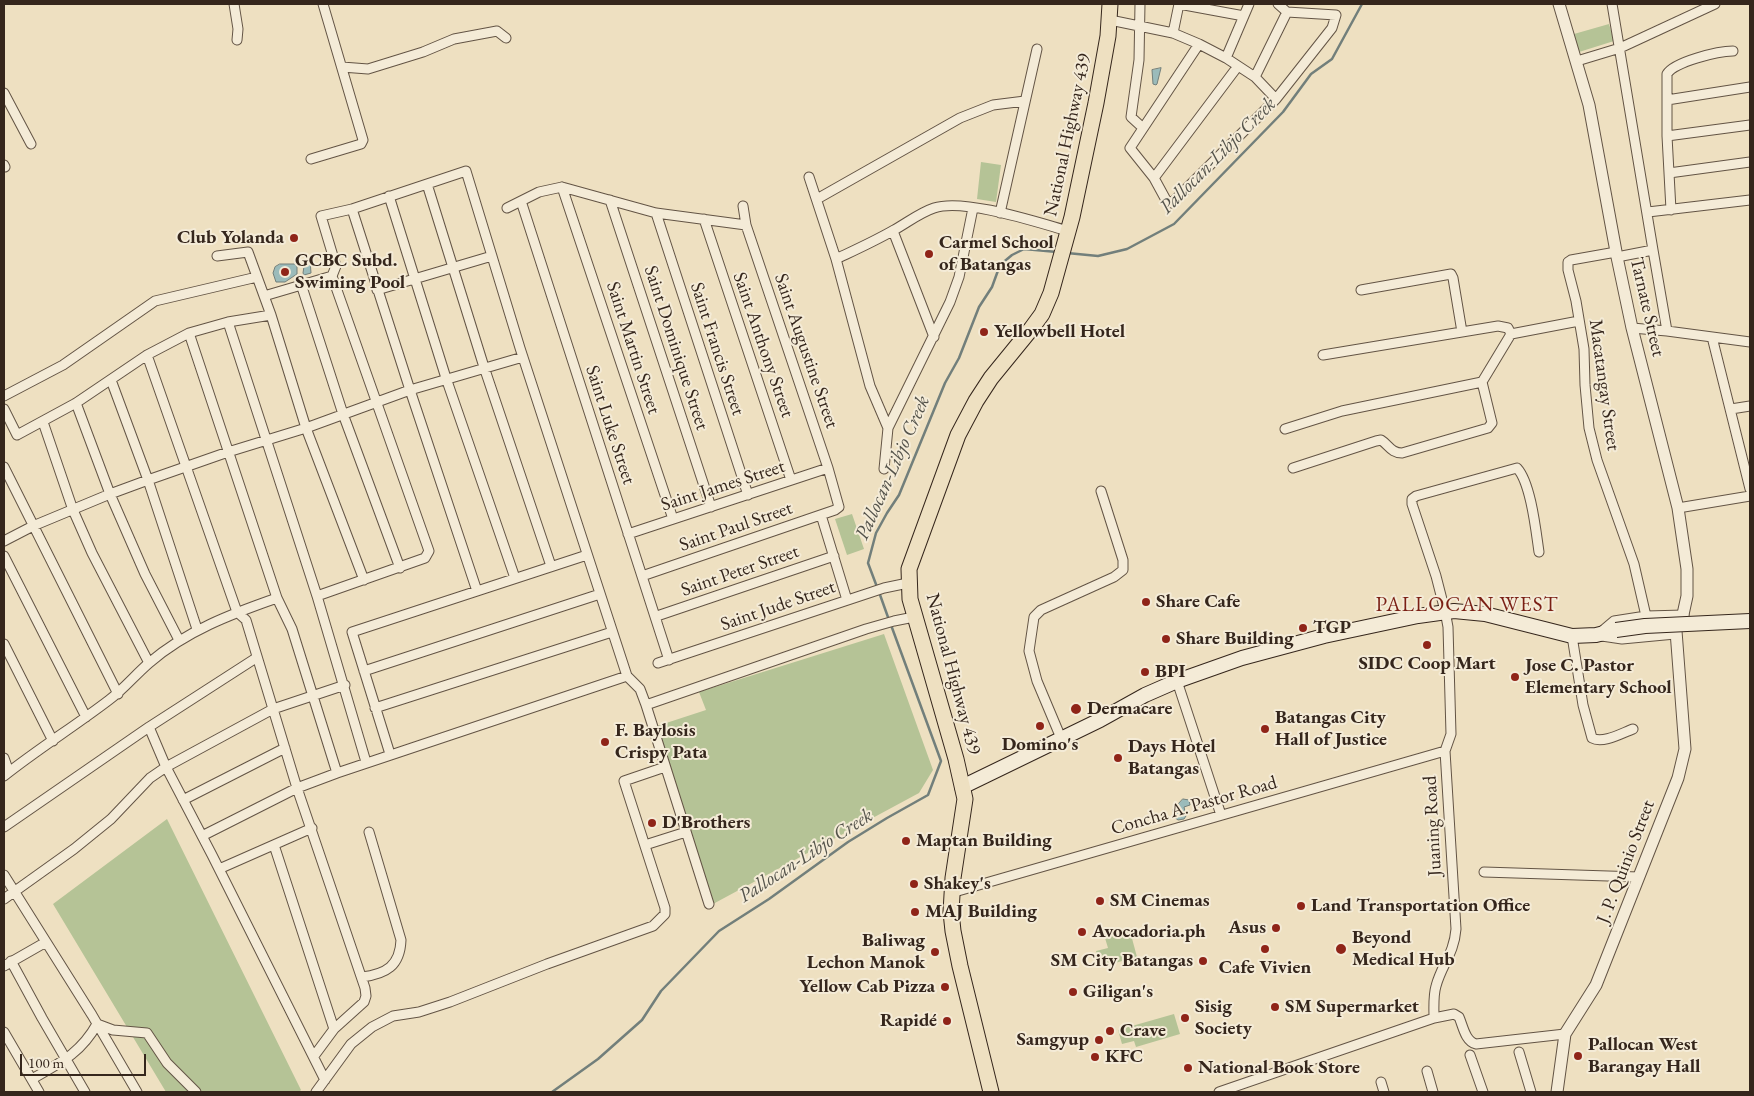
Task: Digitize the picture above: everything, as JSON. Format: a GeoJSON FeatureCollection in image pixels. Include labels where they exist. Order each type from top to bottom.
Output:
{"type":"FeatureCollection","features":[{"type":"Feature","properties":{"kind":"main road","name":"National Highway 439"},"geometry":{"type":"LineString","coordinates":[[991,1092],[950,912],[951,893],[964,816],[965,799],[956,759],[914,617],[908,584],[909,569],[958,435],[991,378],[1042,314],[1051,293],[1067,235],[1096,103],[1110,20],[1110,4]]}},
{"type":"Feature","properties":{"kind":"main road"},"geometry":{"type":"LineString","coordinates":[[962,787],[1100,720],[1145,695],[1177,681],[1218,666],[1299,643],[1375,625],[1446,611],[1485,614],[1572,636],[1596,635],[1645,626],[1750,621]]}},
{"type":"Feature","properties":{"kind":"street"},"geometry":{"type":"LineString","coordinates":[[234,4],[238,29],[237,40]]}},
{"type":"Feature","properties":{"kind":"street"},"geometry":{"type":"LineString","coordinates":[[311,159],[361,144],[363,140],[323,4]]}},
{"type":"Feature","properties":{"kind":"street"},"geometry":{"type":"LineString","coordinates":[[1140,4],[1139,60],[1132,117],[1143,128]]}},
{"type":"Feature","properties":{"kind":"street"},"geometry":{"type":"LineString","coordinates":[[1172,33],[1179,4],[1244,16]]}},
{"type":"Feature","properties":{"kind":"street"},"geometry":{"type":"LineString","coordinates":[[1226,58],[1249,4]]}},
{"type":"Feature","properties":{"kind":"street"},"geometry":{"type":"LineString","coordinates":[[1199,44],[1130,148],[1154,178],[1166,200],[1172,204],[1276,99],[1332,28],[1336,15],[1287,12],[1278,4]]}},
{"type":"Feature","properties":{"kind":"street","name":"Tarnate Street"},"geometry":{"type":"LineString","coordinates":[[1559,4],[1589,105],[1632,328],[1678,508],[1687,569],[1687,596],[1683,617]]}},
{"type":"Feature","properties":{"kind":"street"},"geometry":{"type":"LineString","coordinates":[[1612,4],[1667,331]]}},
{"type":"Feature","properties":{"kind":"street"},"geometry":{"type":"LineString","coordinates":[[1577,61],[1620,48],[1715,4]]}},
{"type":"Feature","properties":{"kind":"street"},"geometry":{"type":"LineString","coordinates":[[1255,77],[1287,12]]}},
{"type":"Feature","properties":{"kind":"street"},"geometry":{"type":"LineString","coordinates":[[1110,20],[1172,33],[1199,44],[1226,58],[1255,77],[1276,99]]}},
{"type":"Feature","properties":{"kind":"street"},"geometry":{"type":"LineString","coordinates":[[342,67],[368,69],[424,52],[454,40],[480,34],[497,32],[506,38]]}},
{"type":"Feature","properties":{"kind":"street"},"geometry":{"type":"LineString","coordinates":[[1000,213],[1037,50]]}},
{"type":"Feature","properties":{"kind":"street"},"geometry":{"type":"LineString","coordinates":[[1671,210],[1666,78],[1669,71],[1708,55],[1719,51],[1733,51]]}},
{"type":"Feature","properties":{"kind":"street"},"geometry":{"type":"LineString","coordinates":[[1154,178],[1238,66]]}},
{"type":"Feature","properties":{"kind":"street"},"geometry":{"type":"LineString","coordinates":[[1667,100],[1750,87]]}},
{"type":"Feature","properties":{"kind":"street"},"geometry":{"type":"LineString","coordinates":[[4,94],[31,144]]}},
{"type":"Feature","properties":{"kind":"street"},"geometry":{"type":"LineString","coordinates":[[817,199],[960,118],[993,105],[1025,101]]}},
{"type":"Feature","properties":{"kind":"street"},"geometry":{"type":"LineString","coordinates":[[1667,136],[1750,125]]}},
{"type":"Feature","properties":{"kind":"street"},"geometry":{"type":"LineString","coordinates":[[1669,173],[1750,162]]}},
{"type":"Feature","properties":{"kind":"street"},"geometry":{"type":"LineString","coordinates":[[317,596],[425,558],[429,551],[332,276],[336,266],[322,216],[466,171],[523,357],[612,632],[627,676],[640,690],[646,705],[664,768],[709,904]]}},
{"type":"Feature","properties":{"kind":"street"},"geometry":{"type":"LineString","coordinates":[[809,177],[836,260],[870,386],[888,428]]}},
{"type":"Feature","properties":{"kind":"street"},"geometry":{"type":"LineString","coordinates":[[427,184],[484,367],[551,566]]}},
{"type":"Feature","properties":{"kind":"street"},"geometry":{"type":"LineString","coordinates":[[507,208],[539,192],[562,187],[656,213],[746,225]]}},
{"type":"Feature","properties":{"kind":"street","name":"Saint Martin Street"},"geometry":{"type":"LineString","coordinates":[[562,187],[673,519]]}},
{"type":"Feature","properties":{"kind":"street"},"geometry":{"type":"LineString","coordinates":[[389,196],[446,378],[515,578]]}},
{"type":"Feature","properties":{"kind":"street","name":"Saint Dominique Street"},"geometry":{"type":"LineString","coordinates":[[610,200],[711,507]]}},
{"type":"Feature","properties":{"kind":"street"},"geometry":{"type":"LineString","coordinates":[[1648,212],[1750,200]]}},
{"type":"Feature","properties":{"kind":"street","name":"Saint Luke Street"},"geometry":{"type":"LineString","coordinates":[[522,201],[628,534],[657,616],[669,660]]}},
{"type":"Feature","properties":{"kind":"street","name":"Saint Augustine Street"},"geometry":{"type":"LineString","coordinates":[[743,206],[746,225],[828,468],[839,507]]}},
{"type":"Feature","properties":{"kind":"street"},"geometry":{"type":"LineString","coordinates":[[836,260],[893,231],[921,213],[945,206],[973,208],[1000,213],[1067,235]]}},
{"type":"Feature","properties":{"kind":"street"},"geometry":{"type":"LineString","coordinates":[[352,208],[377,290],[478,591]]}},
{"type":"Feature","properties":{"kind":"street"},"geometry":{"type":"LineString","coordinates":[[884,469],[888,428],[950,302],[959,277],[973,208]]}},
{"type":"Feature","properties":{"kind":"street","name":"Saint Francis Street"},"geometry":{"type":"LineString","coordinates":[[656,213],[748,495]]}},
{"type":"Feature","properties":{"kind":"street","name":"Saint Anthony Street"},"geometry":{"type":"LineString","coordinates":[[704,219],[792,480]]}},
{"type":"Feature","properties":{"kind":"street"},"geometry":{"type":"LineString","coordinates":[[893,231],[934,337]]}},
{"type":"Feature","properties":{"kind":"street"},"geometry":{"type":"LineString","coordinates":[[1617,254],[1653,250]]}},
{"type":"Feature","properties":{"kind":"street"},"geometry":{"type":"LineString","coordinates":[[216,256],[248,252],[271,315],[306,428],[364,580]]}},
{"type":"Feature","properties":{"kind":"street","name":"Macatangay Street"},"geometry":{"type":"LineString","coordinates":[[1617,254],[1568,262],[1568,270],[1584,350],[1589,428],[1597,460],[1634,564],[1646,616]]}},
{"type":"Feature","properties":{"kind":"street"},"geometry":{"type":"LineString","coordinates":[[377,290],[492,256]]}},
{"type":"Feature","properties":{"kind":"street"},"geometry":{"type":"LineString","coordinates":[[1361,290],[1451,274],[1462,332]]}},
{"type":"Feature","properties":{"kind":"street"},"geometry":{"type":"LineString","coordinates":[[264,296],[332,276]]}},
{"type":"Feature","properties":{"kind":"street"},"geometry":{"type":"LineString","coordinates":[[4,396],[63,365],[155,301],[257,277]]}},
{"type":"Feature","properties":{"kind":"street"},"geometry":{"type":"LineString","coordinates":[[302,284],[343,414],[400,568]]}},
{"type":"Feature","properties":{"kind":"street"},"geometry":{"type":"LineString","coordinates":[[4,409],[17,435],[76,403],[147,355],[189,333],[228,322],[271,315]]}},
{"type":"Feature","properties":{"kind":"street"},"geometry":{"type":"LineString","coordinates":[[1293,468],[1376,441],[1381,440],[1390,450],[1402,453],[1488,428],[1492,423],[1482,382],[1511,334],[1579,321]]}},
{"type":"Feature","properties":{"kind":"street"},"geometry":{"type":"LineString","coordinates":[[228,322],[317,596],[366,762]]}},
{"type":"Feature","properties":{"kind":"street"},"geometry":{"type":"LineString","coordinates":[[1323,355],[1505,326],[1511,334]]}},
{"type":"Feature","properties":{"kind":"street"},"geometry":{"type":"LineString","coordinates":[[1632,328],[1750,342]]}},
{"type":"Feature","properties":{"kind":"street"},"geometry":{"type":"LineString","coordinates":[[189,333],[277,598],[292,629],[337,773]]}},
{"type":"Feature","properties":{"kind":"street"},"geometry":{"type":"LineString","coordinates":[[1712,337],[1731,409],[1746,452],[1750,489]]}},
{"type":"Feature","properties":{"kind":"street"},"geometry":{"type":"LineString","coordinates":[[147,355],[237,612],[246,620],[297,788],[365,988],[366,996],[364,1002],[334,1029],[314,1056]]}},
{"type":"Feature","properties":{"kind":"street"},"geometry":{"type":"LineString","coordinates":[[4,541],[33,526],[148,480],[228,452],[306,428],[446,378],[523,357]]}},
{"type":"Feature","properties":{"kind":"street"},"geometry":{"type":"LineString","coordinates":[[110,380],[148,480],[197,629]]}},
{"type":"Feature","properties":{"kind":"street"},"geometry":{"type":"LineString","coordinates":[[1285,429],[1342,411],[1482,382]]}},
{"type":"Feature","properties":{"kind":"street"},"geometry":{"type":"LineString","coordinates":[[76,403],[110,494],[145,574],[179,640]]}},
{"type":"Feature","properties":{"kind":"street"},"geometry":{"type":"LineString","coordinates":[[1731,409],[1750,406]]}},
{"type":"Feature","properties":{"kind":"street"},"geometry":{"type":"LineString","coordinates":[[43,422],[72,510],[148,663]]}},
{"type":"Feature","properties":{"kind":"street"},"geometry":{"type":"LineString","coordinates":[[4,467],[118,694]]}},
{"type":"Feature","properties":{"kind":"street","name":"Saint James Street"},"geometry":{"type":"LineString","coordinates":[[628,534],[828,468]]}},
{"type":"Feature","properties":{"kind":"street","name":"Juaning Road"},"geometry":{"type":"LineString","coordinates":[[1434,1018],[1435,988],[1452,952],[1456,929],[1445,752],[1451,734],[1448,627],[1446,611],[1412,500],[1416,496],[1517,468],[1523,477],[1533,512],[1539,552]]}},
{"type":"Feature","properties":{"kind":"street"},"geometry":{"type":"LineString","coordinates":[[1061,738],[1037,681],[1029,651],[1034,617],[1041,610],[1123,570],[1124,560],[1101,491]]}},
{"type":"Feature","properties":{"kind":"street"},"geometry":{"type":"LineString","coordinates":[[1678,508],[1750,496]]}},
{"type":"Feature","properties":{"kind":"street","name":"Saint Paul Street"},"geometry":{"type":"LineString","coordinates":[[642,576],[821,515],[839,507]]}},
{"type":"Feature","properties":{"kind":"street"},"geometry":{"type":"LineString","coordinates":[[821,515],[847,600]]}},
{"type":"Feature","properties":{"kind":"street"},"geometry":{"type":"LineString","coordinates":[[390,754],[352,632],[587,554]]}},
{"type":"Feature","properties":{"kind":"street"},"geometry":{"type":"LineString","coordinates":[[4,556],[86,717]]}},
{"type":"Feature","properties":{"kind":"street","name":"Saint Peter Street"},"geometry":{"type":"LineString","coordinates":[[657,616],[834,556]]}},
{"type":"Feature","properties":{"kind":"street","name":"Saint Jude Street"},"geometry":{"type":"LineString","coordinates":[[658,663],[884,588],[908,584]]}},
{"type":"Feature","properties":{"kind":"street"},"geometry":{"type":"LineString","coordinates":[[364,671],[600,594]]}},
{"type":"Feature","properties":{"kind":"street"},"geometry":{"type":"LineString","coordinates":[[4,758],[6,774],[118,694],[148,663],[179,640],[197,629],[277,598]]}},
{"type":"Feature","properties":{"kind":"street"},"geometry":{"type":"LineString","coordinates":[[1596,635],[1614,621],[1646,616],[1683,617]]}},
{"type":"Feature","properties":{"kind":"street"},"geometry":{"type":"LineString","coordinates":[[646,705],[870,628],[914,617]]}},
{"type":"Feature","properties":{"kind":"street"},"geometry":{"type":"LineString","coordinates":[[375,708],[612,632]]}},
{"type":"Feature","properties":{"kind":"street"},"geometry":{"type":"LineString","coordinates":[[1596,635],[1622,639],[1675,632]]}},
{"type":"Feature","properties":{"kind":"street","name":"J. P. Quinio Street"},"geometry":{"type":"LineString","coordinates":[[1557,1092],[1565,1034],[1596,985],[1678,778],[1685,749],[1675,632]]}},
{"type":"Feature","properties":{"kind":"street"},"geometry":{"type":"LineString","coordinates":[[1572,636],[1583,704],[1592,738],[1596,740],[1610,738],[1633,729]]}},
{"type":"Feature","properties":{"kind":"street"},"geometry":{"type":"LineString","coordinates":[[4,644],[53,741]]}},
{"type":"Feature","properties":{"kind":"street"},"geometry":{"type":"LineString","coordinates":[[4,827],[149,727],[256,658]]}},
{"type":"Feature","properties":{"kind":"street"},"geometry":{"type":"LineString","coordinates":[[202,836],[297,788],[366,762],[627,676]]}},
{"type":"Feature","properties":{"kind":"street"},"geometry":{"type":"LineString","coordinates":[[1177,681],[1221,816]]}},
{"type":"Feature","properties":{"kind":"street"},"geometry":{"type":"LineString","coordinates":[[4,899],[74,849],[111,819],[150,778],[166,768],[273,709],[345,686]]}},
{"type":"Feature","properties":{"kind":"street"},"geometry":{"type":"LineString","coordinates":[[149,727],[166,768],[325,1080]]}},
{"type":"Feature","properties":{"kind":"street"},"geometry":{"type":"LineString","coordinates":[[183,800],[285,748]]}},
{"type":"Feature","properties":{"kind":"street","name":"Concha A. Pastor Road"},"geometry":{"type":"LineString","coordinates":[[951,893],[1445,752]]}},
{"type":"Feature","properties":{"kind":"street"},"geometry":{"type":"LineString","coordinates":[[316,1092],[351,1044],[372,1027],[394,1016],[419,1012],[450,1002],[539,967],[653,926],[665,914],[665,908],[624,781],[664,768]]}},
{"type":"Feature","properties":{"kind":"street"},"geometry":{"type":"LineString","coordinates":[[219,869],[312,828]]}},
{"type":"Feature","properties":{"kind":"street"},"geometry":{"type":"LineString","coordinates":[[362,976],[371,976],[389,969],[400,953],[400,940],[369,832]]}},
{"type":"Feature","properties":{"kind":"street"},"geometry":{"type":"LineString","coordinates":[[644,845],[686,832]]}},
{"type":"Feature","properties":{"kind":"street"},"geometry":{"type":"LineString","coordinates":[[274,845],[334,1029]]}},
{"type":"Feature","properties":{"kind":"street"},"geometry":{"type":"LineString","coordinates":[[1484,872],[1639,877]]}},
{"type":"Feature","properties":{"kind":"street"},"geometry":{"type":"LineString","coordinates":[[4,875],[137,1092]]}},
{"type":"Feature","properties":{"kind":"street"},"geometry":{"type":"LineString","coordinates":[[46,942],[8,964],[85,1092]]}},
{"type":"Feature","properties":{"kind":"street"},"geometry":{"type":"LineString","coordinates":[[1220,1092],[1434,1018],[1454,1014],[1458,1015],[1468,1039],[1476,1044],[1565,1034]]}},
{"type":"Feature","properties":{"kind":"street"},"geometry":{"type":"LineString","coordinates":[[32,1079],[80,1049],[89,1039],[97,1024]]}},
{"type":"Feature","properties":{"kind":"street"},"geometry":{"type":"LineString","coordinates":[[97,1024],[113,1030],[147,1033],[167,1063],[196,1092]]}},
{"type":"Feature","properties":{"kind":"street"},"geometry":{"type":"LineString","coordinates":[[4,1032],[39,1092]]}},
{"type":"Feature","properties":{"kind":"street"},"geometry":{"type":"LineString","coordinates":[[1519,1052],[1531,1092]]}},
{"type":"Feature","properties":{"kind":"street"},"geometry":{"type":"LineString","coordinates":[[1470,1055],[1483,1092]]}},
{"type":"Feature","properties":{"kind":"street"},"geometry":{"type":"LineString","coordinates":[[1426,1071],[1433,1092]]}},
{"type":"Feature","properties":{"kind":"street"},"geometry":{"type":"LineString","coordinates":[[1381,1082],[1384,1092]]}},
{"type":"Feature","properties":{"kind":"green space"},"geometry":{"type":"Polygon","coordinates":[[[1609,24],[1614,41],[1579,52],[1574,34],[1609,24]]]}},
{"type":"Feature","properties":{"kind":"green space"},"geometry":{"type":"Polygon","coordinates":[[[981,162],[1001,165],[996,202],[977,199],[981,162]]]}},
{"type":"Feature","properties":{"kind":"green space"},"geometry":{"type":"Polygon","coordinates":[[[852,514],[864,549],[847,555],[835,519],[852,514]]]}},
{"type":"Feature","properties":{"kind":"green space"},"geometry":{"type":"Polygon","coordinates":[[[884,634],[933,770],[919,793],[713,904],[657,726],[706,710],[699,692],[884,634]]]}},
{"type":"Feature","properties":{"kind":"green space"},"geometry":{"type":"Polygon","coordinates":[[[167,819],[301,1090],[299,1092],[166,1092],[53,904],[167,819]]]}},
{"type":"Feature","properties":{"kind":"green space"},"geometry":{"type":"Polygon","coordinates":[[[1130,931],[1137,957],[1100,967],[1096,951],[1108,948],[1105,938],[1130,931]]]}},
{"type":"Feature","properties":{"kind":"green space"},"geometry":{"type":"Polygon","coordinates":[[[1174,1014],[1180,1034],[1136,1047],[1134,1041],[1122,1044],[1118,1030],[1174,1014]]]}},
{"type":"Feature","properties":{"kind":"water"},"geometry":{"type":"Polygon","coordinates":[[[1161,68],[1157,84],[1153,84],[1152,70],[1161,68]]]}},
{"type":"Feature","properties":{"kind":"water"},"geometry":{"type":"Polygon","coordinates":[[[308,258],[310,260],[311,273],[304,275],[305,260],[308,258]]]}},
{"type":"Feature","properties":{"kind":"water","name":"GCBC Subd. Swiming Pool"},"geometry":{"type":"Polygon","coordinates":[[[280,264],[295,264],[297,274],[285,282],[276,282],[273,273],[275,267],[280,264]]]}},
{"type":"Feature","properties":{"kind":"water"},"geometry":{"type":"Polygon","coordinates":[[[1183,799],[1189,800],[1190,805],[1184,807],[1186,816],[1184,819],[1178,820],[1174,817],[1173,810],[1183,799]]]}},
{"type":"Feature","properties":{"kind":"waterway","name":"Pallocan-Libjo Creek"},"geometry":{"type":"LineString","coordinates":[[1067,253],[1098,256],[1127,249],[1174,224],[1283,112],[1311,74],[1332,59],[1362,4]]}},
{"type":"Feature","properties":{"kind":"waterway","name":"Pallocan-Libjo Creek"},"geometry":{"type":"LineString","coordinates":[[877,587],[868,563],[876,533],[899,495],[945,383],[959,358],[979,307],[992,287],[1000,265],[1012,255],[1024,249],[1057,252]]}},
{"type":"Feature","properties":{"kind":"waterway","name":"Pallocan-Libjo Creek"},"geometry":{"type":"LineString","coordinates":[[879,592],[889,620]]}},
{"type":"Feature","properties":{"kind":"waterway","name":"Pallocan-Libjo Creek"},"geometry":{"type":"LineString","coordinates":[[552,1092],[598,1059],[642,1020],[661,991],[719,931],[769,899],[848,842],[928,795],[941,761],[891,625]]}},
{"type":"Feature","properties":{"kind":"place","name":"Club Yolanda"},"geometry":{"type":"Point","coordinates":[294,238]}},
{"type":"Feature","properties":{"kind":"place","name":"Carmel School of Batangas"},"geometry":{"type":"Point","coordinates":[929,254]}},
{"type":"Feature","properties":{"kind":"place","name":"GCBC Subd. Swiming Pool"},"geometry":{"type":"Point","coordinates":[285,272]}},
{"type":"Feature","properties":{"kind":"place","name":"Yellowbell Hotel"},"geometry":{"type":"Point","coordinates":[984,332]}},
{"type":"Feature","properties":{"kind":"place","name":"Share Cafe"},"geometry":{"type":"Point","coordinates":[1146,602]}},
{"type":"Feature","properties":{"kind":"place","name":"TGP"},"geometry":{"type":"Point","coordinates":[1303,628]}},
{"type":"Feature","properties":{"kind":"place","name":"Share Building"},"geometry":{"type":"Point","coordinates":[1166,639]}},
{"type":"Feature","properties":{"kind":"place","name":"SIDC Coop Mart"},"geometry":{"type":"Point","coordinates":[1427,645]}},
{"type":"Feature","properties":{"kind":"place","name":"BPI"},"geometry":{"type":"Point","coordinates":[1145,672]}},
{"type":"Feature","properties":{"kind":"place","name":"Jose C. Pastor Elementary School"},"geometry":{"type":"Point","coordinates":[1515,677]}},
{"type":"Feature","properties":{"kind":"place","name":"Dermacare"},"geometry":{"type":"Point","coordinates":[1076,709]}},
{"type":"Feature","properties":{"kind":"place","name":"Domino's"},"geometry":{"type":"Point","coordinates":[1040,726]}},
{"type":"Feature","properties":{"kind":"place","name":"Batangas City Hall of Justice"},"geometry":{"type":"Point","coordinates":[1265,729]}},
{"type":"Feature","properties":{"kind":"place","name":"F. Baylosis Crispy Pata"},"geometry":{"type":"Point","coordinates":[605,742]}},
{"type":"Feature","properties":{"kind":"place","name":"Days Hotel Batangas"},"geometry":{"type":"Point","coordinates":[1118,758]}},
{"type":"Feature","properties":{"kind":"place","name":"D'Brothers"},"geometry":{"type":"Point","coordinates":[652,823]}},
{"type":"Feature","properties":{"kind":"place","name":"Maptan Building"},"geometry":{"type":"Point","coordinates":[906,841]}},
{"type":"Feature","properties":{"kind":"place","name":"Shakey's"},"geometry":{"type":"Point","coordinates":[914,884]}},
{"type":"Feature","properties":{"kind":"place","name":"SM Cinemas"},"geometry":{"type":"Point","coordinates":[1100,901]}},
{"type":"Feature","properties":{"kind":"place","name":"Land Transportation Office"},"geometry":{"type":"Point","coordinates":[1301,906]}},
{"type":"Feature","properties":{"kind":"place","name":"MAJ Building"},"geometry":{"type":"Point","coordinates":[915,912]}},
{"type":"Feature","properties":{"kind":"place","name":"Asus"},"geometry":{"type":"Point","coordinates":[1276,928]}},
{"type":"Feature","properties":{"kind":"place","name":"Avocadoria.ph"},"geometry":{"type":"Point","coordinates":[1082,932]}},
{"type":"Feature","properties":{"kind":"place","name":"Cafe Vivien"},"geometry":{"type":"Point","coordinates":[1265,949]}},
{"type":"Feature","properties":{"kind":"place","name":"Beyond Medical Hub"},"geometry":{"type":"Point","coordinates":[1341,949]}},
{"type":"Feature","properties":{"kind":"place","name":"Baliwag Lechon Manok"},"geometry":{"type":"Point","coordinates":[935,952]}},
{"type":"Feature","properties":{"kind":"place","name":"SM City Batangas"},"geometry":{"type":"Point","coordinates":[1203,961]}},
{"type":"Feature","properties":{"kind":"place","name":"Yellow Cab Pizza"},"geometry":{"type":"Point","coordinates":[945,987]}},
{"type":"Feature","properties":{"kind":"place","name":"Giligan's"},"geometry":{"type":"Point","coordinates":[1073,992]}},
{"type":"Feature","properties":{"kind":"place","name":"SM Supermarket"},"geometry":{"type":"Point","coordinates":[1275,1007]}},
{"type":"Feature","properties":{"kind":"place","name":"Sisig Society"},"geometry":{"type":"Point","coordinates":[1185,1018]}},
{"type":"Feature","properties":{"kind":"place","name":"Rapidé"},"geometry":{"type":"Point","coordinates":[947,1021]}},
{"type":"Feature","properties":{"kind":"place","name":"Crave"},"geometry":{"type":"Point","coordinates":[1110,1031]}},
{"type":"Feature","properties":{"kind":"place","name":"Samgyup"},"geometry":{"type":"Point","coordinates":[1099,1040]}},
{"type":"Feature","properties":{"kind":"place","name":"Pallocan West Barangay Hall"},"geometry":{"type":"Point","coordinates":[1578,1056]}},
{"type":"Feature","properties":{"kind":"place","name":"KFC"},"geometry":{"type":"Point","coordinates":[1095,1057]}},
{"type":"Feature","properties":{"kind":"place","name":"National Book Store"},"geometry":{"type":"Point","coordinates":[1188,1068]}},
{"type":"Feature","properties":{"kind":"district","name":"PALLOCAN WEST"},"geometry":{"type":"Point","coordinates":[1467,605]}}]}
